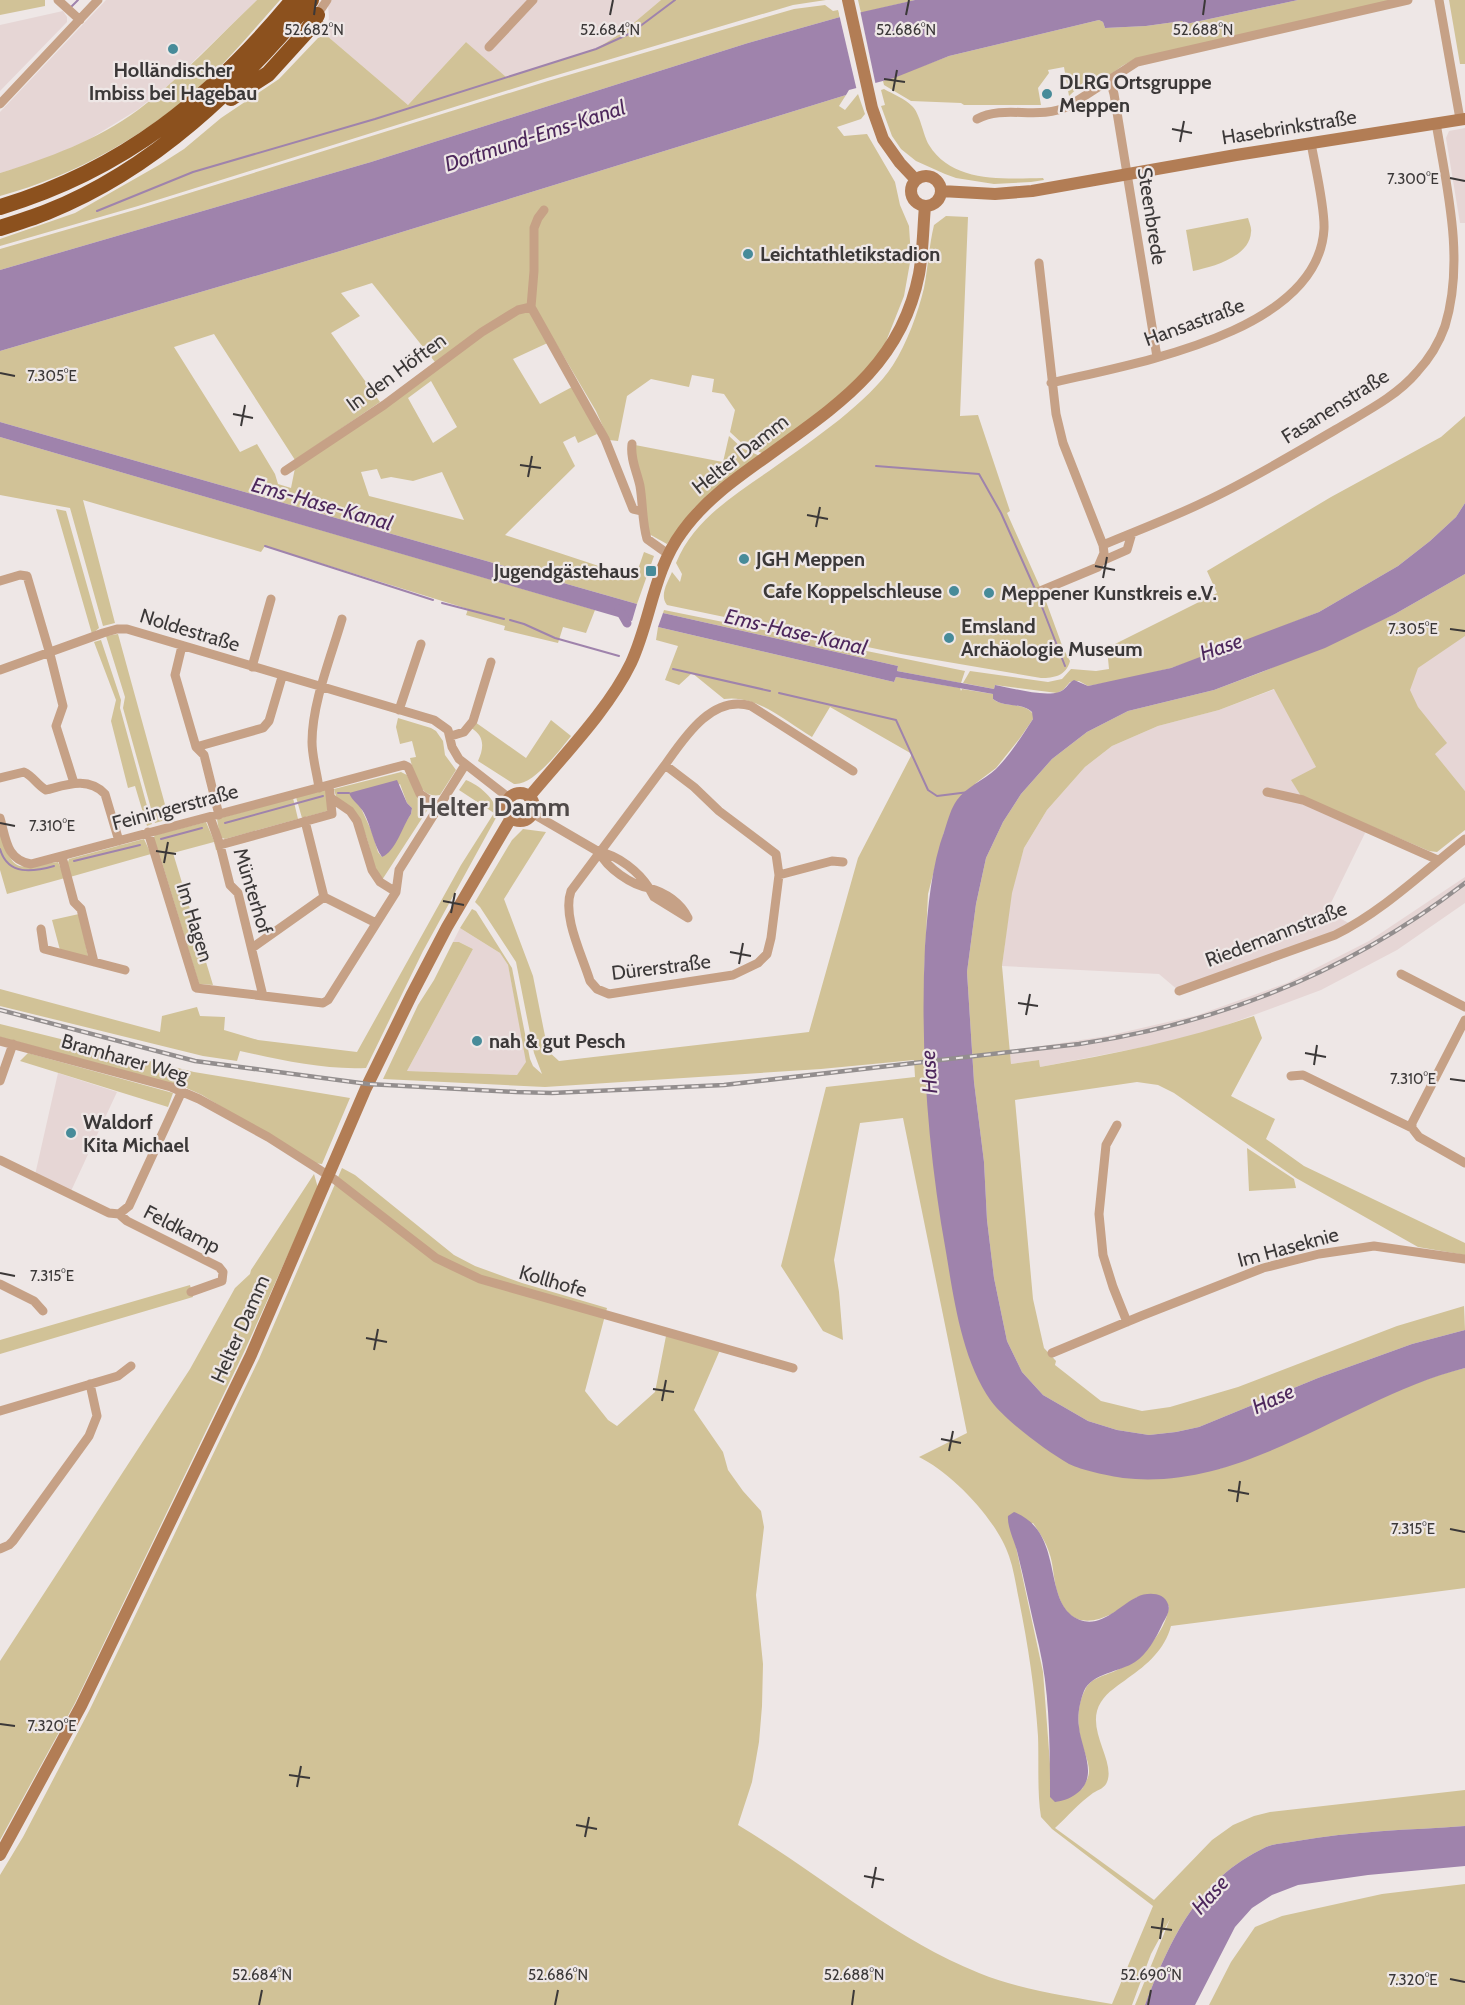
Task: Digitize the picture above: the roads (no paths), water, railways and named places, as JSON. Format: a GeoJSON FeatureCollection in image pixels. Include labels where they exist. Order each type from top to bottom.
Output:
{"type":"FeatureCollection","features":[{"type":"Feature","properties":{"kind":"highway"},"geometry":{"type":"LineString","coordinates":[[0,207],[46,192],[90,173],[153,134],[195,102],[237,63],[293,0]]}},
{"type":"Feature","properties":{"kind":"highway"},"geometry":{"type":"LineString","coordinates":[[0,228],[48,212],[96,189],[145,159],[180,133],[316,14]]}},
{"type":"Feature","properties":{"kind":"street"},"geometry":{"type":"LineString","coordinates":[[58,0],[80,20]]}},
{"type":"Feature","properties":{"kind":"street"},"geometry":{"type":"LineString","coordinates":[[0,104],[98,0]]}},
{"type":"Feature","properties":{"kind":"street"},"geometry":{"type":"LineString","coordinates":[[316,14],[327,0]]}},
{"type":"Feature","properties":{"kind":"street"},"geometry":{"type":"LineString","coordinates":[[489,47],[532,0]]}},
{"type":"Feature","properties":{"kind":"street"},"geometry":{"type":"LineString","coordinates":[[848,0],[869,92],[883,139],[900,163],[916,180]]}},
{"type":"Feature","properties":{"kind":"street"},"geometry":{"type":"LineString","coordinates":[[977,119],[996,113],[1046,114],[1057,112],[1125,69],[1150,58],[1408,0]]}},
{"type":"Feature","properties":{"kind":"street"},"geometry":{"type":"LineString","coordinates":[[1439,0],[1462,119]]}},
{"type":"Feature","properties":{"kind":"street","name":"Steenbrede"},"geometry":{"type":"LineString","coordinates":[[1110,80],[1157,357]]}},
{"type":"Feature","properties":{"kind":"street","name":"Hasebrinkstraße"},"geometry":{"type":"LineString","coordinates":[[941,191],[977,194],[1012,193],[1462,119]]}},
{"type":"Feature","properties":{"kind":"street","name":"Fasanenstraße"},"geometry":{"type":"LineString","coordinates":[[1103,545],[1232,488],[1366,412],[1396,392],[1416,374],[1431,355],[1446,324],[1455,264],[1452,224],[1436,123]]}},
{"type":"Feature","properties":{"kind":"street","name":"Hansastraße"},"geometry":{"type":"LineString","coordinates":[[1051,383],[1157,357],[1225,334],[1263,315],[1290,296],[1307,276],[1319,252],[1324,228],[1311,143]]}},
{"type":"Feature","properties":{"kind":"street"},"geometry":{"type":"LineString","coordinates":[[924,176],[937,181],[941,191],[939,200],[925,206],[916,203],[911,195],[912,185],[924,176]]}},
{"type":"Feature","properties":{"kind":"street","name":"Helter Damm"},"geometry":{"type":"LineString","coordinates":[[529,797],[574,743],[622,679],[638,646],[668,554],[698,511],[860,385],[893,342],[913,297],[922,256],[925,206]]}},
{"type":"Feature","properties":{"kind":"street"},"geometry":{"type":"LineString","coordinates":[[544,210],[534,228],[531,307],[605,439],[633,509],[642,511]]}},
{"type":"Feature","properties":{"kind":"street"},"geometry":{"type":"LineString","coordinates":[[1032,595],[1098,567],[1104,553],[1103,545],[1063,443],[1051,383],[1039,263]]}},
{"type":"Feature","properties":{"kind":"street","name":"In den Höften"},"geometry":{"type":"LineString","coordinates":[[285,471],[384,405],[482,332],[518,310],[531,307]]}},
{"type":"Feature","properties":{"kind":"street"},"geometry":{"type":"LineString","coordinates":[[632,444],[631,454],[640,488],[646,539],[668,554]]}},
{"type":"Feature","properties":{"kind":"street"},"geometry":{"type":"LineString","coordinates":[[1102,561],[1127,550],[1132,533]]}},
{"type":"Feature","properties":{"kind":"street"},"geometry":{"type":"LineString","coordinates":[[0,581],[20,575],[27,576],[63,706],[56,726],[74,783]]}},
{"type":"Feature","properties":{"kind":"street","name":"Noldestraße"},"geometry":{"type":"LineString","coordinates":[[252,667],[271,599]]}},
{"type":"Feature","properties":{"kind":"street"},"geometry":{"type":"LineString","coordinates":[[319,788],[312,745],[313,728],[342,619]]}},
{"type":"Feature","properties":{"kind":"street","name":"Noldestraße"},"geometry":{"type":"LineString","coordinates":[[0,670],[117,629],[127,629],[441,723],[451,736]]}},
{"type":"Feature","properties":{"kind":"street"},"geometry":{"type":"LineString","coordinates":[[399,710],[420,644]]}},
{"type":"Feature","properties":{"kind":"street","name":"Münterhof"},"geometry":{"type":"LineString","coordinates":[[182,646],[175,675],[196,747],[204,755],[220,845],[230,885],[238,893],[263,996]]}},
{"type":"Feature","properties":{"kind":"street"},"geometry":{"type":"LineString","coordinates":[[491,662],[473,721],[464,732],[451,736],[455,754],[465,765],[509,798]]}},
{"type":"Feature","properties":{"kind":"street"},"geometry":{"type":"LineString","coordinates":[[196,747],[263,728],[269,721],[282,677]]}},
{"type":"Feature","properties":{"kind":"street"},"geometry":{"type":"LineString","coordinates":[[599,852],[682,742],[710,712],[729,704],[738,702],[751,705],[853,771]]}},
{"type":"Feature","properties":{"kind":"street","name":"Feiningerstraße"},"geometry":{"type":"LineString","coordinates":[[0,818],[10,853],[15,859],[31,864],[404,765],[408,766],[420,794],[438,806]]}},
{"type":"Feature","properties":{"kind":"street"},"geometry":{"type":"LineString","coordinates":[[263,996],[323,1004],[328,999],[396,892],[399,870],[465,765]]}},
{"type":"Feature","properties":{"kind":"street"},"geometry":{"type":"LineString","coordinates":[[665,765],[694,787],[719,811],[776,854],[779,875],[832,861],[843,862]]}},
{"type":"Feature","properties":{"kind":"street"},"geometry":{"type":"LineString","coordinates":[[0,778],[24,772],[33,776],[39,786],[46,790],[74,783],[88,783],[100,789],[105,794],[118,841]]}},
{"type":"Feature","properties":{"kind":"street"},"geometry":{"type":"LineString","coordinates":[[329,785],[331,798],[350,811],[357,821],[372,870],[380,882],[396,892]]}},
{"type":"Feature","properties":{"kind":"street"},"geometry":{"type":"LineString","coordinates":[[1267,792],[1303,800],[1438,860]]}},
{"type":"Feature","properties":{"kind":"street"},"geometry":{"type":"LineString","coordinates":[[520,793],[529,797],[534,806],[532,813],[524,820],[511,818],[506,809],[509,798],[520,793]]}},
{"type":"Feature","properties":{"kind":"street","name":"Münterhof"},"geometry":{"type":"LineString","coordinates":[[220,845],[332,814],[331,798]]}},
{"type":"Feature","properties":{"kind":"street"},"geometry":{"type":"LineString","coordinates":[[532,813],[599,852],[609,854],[643,878],[649,888]]}},
{"type":"Feature","properties":{"kind":"street","name":"Helter Damm"},"geometry":{"type":"LineString","coordinates":[[0,1855],[92,1685],[251,1355],[366,1088],[412,994],[447,927],[511,818]]}},
{"type":"Feature","properties":{"kind":"street"},"geometry":{"type":"LineString","coordinates":[[305,821],[324,897],[376,923]]}},
{"type":"Feature","properties":{"kind":"street","name":"Im Hagen"},"geometry":{"type":"LineString","coordinates":[[148,832],[196,988],[263,996]]}},
{"type":"Feature","properties":{"kind":"street","name":"Riedemannstraße"},"geometry":{"type":"LineString","coordinates":[[1179,991],[1335,935],[1354,926],[1372,915],[1465,839]]}},
{"type":"Feature","properties":{"kind":"street","name":"Dürerstraße"},"geometry":{"type":"LineString","coordinates":[[599,852],[571,891],[567,902],[568,914],[590,981],[597,989],[609,994],[733,975],[759,963],[767,954],[771,938],[779,875]]}},
{"type":"Feature","properties":{"kind":"street"},"geometry":{"type":"LineString","coordinates":[[62,857],[74,902],[81,909],[94,962]]}},
{"type":"Feature","properties":{"kind":"street","name":"Münterhof"},"geometry":{"type":"LineString","coordinates":[[252,948],[324,897]]}},
{"type":"Feature","properties":{"kind":"street"},"geometry":{"type":"LineString","coordinates":[[41,929],[44,949],[125,970]]}},
{"type":"Feature","properties":{"kind":"street"},"geometry":{"type":"LineString","coordinates":[[1401,974],[1465,1007]]}},
{"type":"Feature","properties":{"kind":"street"},"geometry":{"type":"LineString","coordinates":[[1412,1128],[1412,1123],[1465,1020]]}},
{"type":"Feature","properties":{"kind":"street","name":"Bramharer Weg"},"geometry":{"type":"LineString","coordinates":[[0,1041],[182,1091],[268,1137],[328,1176]]}},
{"type":"Feature","properties":{"kind":"street"},"geometry":{"type":"LineString","coordinates":[[0,1081],[13,1044]]}},
{"type":"Feature","properties":{"kind":"street"},"geometry":{"type":"LineString","coordinates":[[1291,1076],[1303,1075],[1412,1128],[1419,1137],[1465,1162]]}},
{"type":"Feature","properties":{"kind":"street","name":"Feldkamp"},"geometry":{"type":"LineString","coordinates":[[119,1214],[129,1206],[182,1091]]}},
{"type":"Feature","properties":{"kind":"street"},"geometry":{"type":"LineString","coordinates":[[1117,1125],[1106,1145],[1099,1214],[1103,1254],[1127,1322]]}},
{"type":"Feature","properties":{"kind":"street","name":"Feldkamp"},"geometry":{"type":"LineString","coordinates":[[0,1160],[109,1213],[119,1214],[127,1221],[219,1267],[223,1272],[222,1281],[191,1292]]}},
{"type":"Feature","properties":{"kind":"street","name":"Kollhofe"},"geometry":{"type":"LineString","coordinates":[[328,1176],[436,1258],[480,1279],[793,1368]]}},
{"type":"Feature","properties":{"kind":"street","name":"Im Haseknie"},"geometry":{"type":"LineString","coordinates":[[1052,1353],[1263,1268],[1338,1250],[1374,1246],[1389,1247],[1465,1259]]}},
{"type":"Feature","properties":{"kind":"street"},"geometry":{"type":"LineString","coordinates":[[0,1284],[34,1301],[43,1311]]}},
{"type":"Feature","properties":{"kind":"street"},"geometry":{"type":"LineString","coordinates":[[0,1411],[118,1376],[131,1366]]}},
{"type":"Feature","properties":{"kind":"street"},"geometry":{"type":"LineString","coordinates":[[0,1559],[2,1548],[13,1541],[89,1436],[97,1416],[90,1384]]}},
{"type":"Feature","properties":{"kind":"water","name":"Dortmund-Ems-Kanal"},"geometry":{"type":"Polygon","coordinates":[[[915,0],[1298,0],[1186,24],[1182,21],[1105,28],[1103,22],[1099,20],[949,56],[894,78],[849,90],[846,95],[337,252],[0,351],[0,270],[371,162],[748,43],[840,17],[915,0]]]}},
{"type":"Feature","properties":{"kind":"water"},"geometry":{"type":"Polygon","coordinates":[[[0,422],[637,604],[632,621],[0,437],[0,422]]]}},
{"type":"Feature","properties":{"kind":"water","name":"Hase"},"geometry":{"type":"Polygon","coordinates":[[[1465,503],[1465,574],[1395,614],[1325,648],[1214,690],[1128,711],[1087,732],[1052,759],[1021,794],[1003,822],[986,858],[976,904],[967,972],[974,1082],[984,1162],[987,1220],[994,1278],[1007,1341],[1022,1372],[1043,1395],[1088,1421],[1117,1430],[1149,1435],[1199,1427],[1318,1378],[1412,1344],[1465,1330],[1465,1368],[1380,1399],[1255,1457],[1212,1471],[1168,1478],[1123,1478],[1069,1464],[1038,1444],[998,1409],[981,1385],[966,1348],[956,1309],[934,1176],[925,1061],[925,946],[931,887],[940,843],[957,800],[965,791],[1001,764],[1033,719],[1032,712],[1023,707],[997,702],[993,699],[993,694],[896,677],[894,682],[658,627],[663,613],[898,666],[897,671],[994,689],[995,685],[1036,693],[1052,693],[1061,691],[1074,680],[1088,686],[1171,668],[1319,612],[1398,566],[1456,517],[1465,503]]]}},
{"type":"Feature","properties":{"kind":"water"},"geometry":{"type":"Polygon","coordinates":[[[397,780],[407,803],[412,808],[411,814],[391,850],[382,857],[364,813],[349,793],[397,780]]]}},
{"type":"Feature","properties":{"kind":"water"},"geometry":{"type":"Polygon","coordinates":[[[1014,1512],[1030,1522],[1041,1535],[1048,1551],[1060,1599],[1068,1612],[1080,1620],[1096,1621],[1146,1594],[1163,1597],[1169,1607],[1157,1635],[1143,1655],[1129,1665],[1093,1680],[1084,1691],[1078,1722],[1087,1762],[1087,1779],[1076,1794],[1058,1802],[1050,1797],[1049,1721],[1043,1664],[1009,1524],[1008,1516],[1014,1512]]]}},
{"type":"Feature","properties":{"kind":"water","name":"Hase"},"geometry":{"type":"Polygon","coordinates":[[[1465,1826],[1465,1866],[1368,1875],[1298,1885],[1272,1895],[1252,1908],[1235,1927],[1195,2005],[1145,2005],[1165,1957],[1189,1913],[1222,1876],[1266,1847],[1339,1835],[1465,1826]]]}},
{"type":"Feature","properties":{"kind":"waterway"},"geometry":{"type":"LineString","coordinates":[[71,7],[78,0]]}},
{"type":"Feature","properties":{"kind":"waterway"},"geometry":{"type":"LineString","coordinates":[[97,211],[193,172],[375,119],[596,49],[631,33],[675,0]]}},
{"type":"Feature","properties":{"kind":"waterway"},"geometry":{"type":"LineString","coordinates":[[876,466],[979,474],[1001,513],[1035,589]]}},
{"type":"Feature","properties":{"kind":"waterway"},"geometry":{"type":"LineString","coordinates":[[265,546],[433,600]]}},
{"type":"Feature","properties":{"kind":"waterway"},"geometry":{"type":"LineString","coordinates":[[1037,594],[1065,666]]}},
{"type":"Feature","properties":{"kind":"waterway"},"geometry":{"type":"LineString","coordinates":[[442,603],[504,619]]}},
{"type":"Feature","properties":{"kind":"waterway","name":"Ems-Hase-Kanal"},"geometry":{"type":"LineString","coordinates":[[619,609],[627,623]]}},
{"type":"Feature","properties":{"kind":"waterway"},"geometry":{"type":"LineString","coordinates":[[510,620],[555,638],[619,656]]}},
{"type":"Feature","properties":{"kind":"waterway"},"geometry":{"type":"LineString","coordinates":[[673,669],[770,691]]}},
{"type":"Feature","properties":{"kind":"waterway"},"geometry":{"type":"LineString","coordinates":[[779,693],[896,720],[928,790],[937,796],[969,792]]}},
{"type":"Feature","properties":{"kind":"waterway"},"geometry":{"type":"LineString","coordinates":[[338,793],[349,793]]}},
{"type":"Feature","properties":{"kind":"waterway"},"geometry":{"type":"LineString","coordinates":[[225,823],[323,796]]}},
{"type":"Feature","properties":{"kind":"waterway"},"geometry":{"type":"LineString","coordinates":[[161,839],[202,828]]}},
{"type":"Feature","properties":{"kind":"waterway"},"geometry":{"type":"LineString","coordinates":[[74,861],[140,845]]}},
{"type":"Feature","properties":{"kind":"waterway"},"geometry":{"type":"LineString","coordinates":[[0,849],[4,858],[15,868],[38,870],[54,866]]}},
{"type":"Feature","properties":{"kind":"railway"},"geometry":{"type":"LineString","coordinates":[[0,1010],[195,1061],[368,1084],[552,1093],[724,1085],[1079,1044],[1131,1035],[1183,1022],[1282,989],[1330,967],[1376,942],[1465,883]]}},
{"type":"Feature","properties":{"kind":"place","name":"Holländischer Imbiss bei Hagebau"},"geometry":{"type":"Point","coordinates":[173,49]}},
{"type":"Feature","properties":{"kind":"place","name":"DLRG Ortsgruppe Meppen"},"geometry":{"type":"Point","coordinates":[1047,94]}},
{"type":"Feature","properties":{"kind":"place","name":"Leichtathletikstadion"},"geometry":{"type":"Point","coordinates":[748,254]}},
{"type":"Feature","properties":{"kind":"place","name":"JGH Meppen"},"geometry":{"type":"Point","coordinates":[744,559]}},
{"type":"Feature","properties":{"kind":"place","name":"Jugendgästehaus"},"geometry":{"type":"Point","coordinates":[651,571]}},
{"type":"Feature","properties":{"kind":"place","name":"Cafe Koppelschleuse"},"geometry":{"type":"Point","coordinates":[954,591]}},
{"type":"Feature","properties":{"kind":"place","name":"Meppener Kunstkreis e.V."},"geometry":{"type":"Point","coordinates":[989,593]}},
{"type":"Feature","properties":{"kind":"place","name":"Emsland Archäologie Museum"},"geometry":{"type":"Point","coordinates":[949,638]}},
{"type":"Feature","properties":{"kind":"place","name":"nah & gut Pesch"},"geometry":{"type":"Point","coordinates":[477,1041]}},
{"type":"Feature","properties":{"kind":"place","name":"Waldorf Kita Michael"},"geometry":{"type":"Point","coordinates":[71,1133]}},
{"type":"Feature","properties":{"kind":"district","name":"Helter Damm"},"geometry":{"type":"Point","coordinates":[494,807]}}]}
